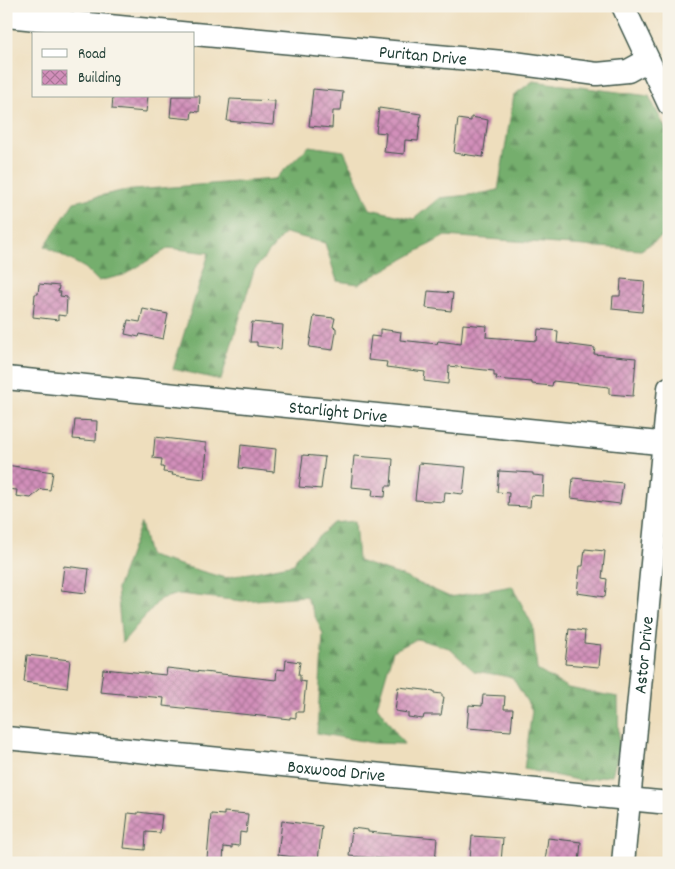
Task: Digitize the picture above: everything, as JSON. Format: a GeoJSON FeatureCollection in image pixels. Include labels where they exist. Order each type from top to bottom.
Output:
{"type":"FeatureCollection","features":[{"type":"Feature","properties":{"kind":"street"},"geometry":{"type":"LineString","coordinates":[[623,6],[669,104]]}},
{"type":"Feature","properties":{"kind":"street","name":"Puritan Drive"},"geometry":{"type":"LineString","coordinates":[[6,16],[171,32]]}},
{"type":"Feature","properties":{"kind":"street","name":"Puritan Drive"},"geometry":{"type":"LineString","coordinates":[[195,34],[514,63],[597,74],[628,71],[648,60]]}},
{"type":"Feature","properties":{"kind":"street","name":"Starlight Drive"},"geometry":{"type":"LineString","coordinates":[[6,378],[666,444]]}},
{"type":"Feature","properties":{"kind":"street","name":"Astor Drive"},"geometry":{"type":"LineString","coordinates":[[623,863],[666,444],[669,388]]}},
{"type":"Feature","properties":{"kind":"street","name":"Boxwood Drive"},"geometry":{"type":"LineString","coordinates":[[6,738],[669,803]]}},
{"type":"Feature","properties":{"kind":"green space"},"geometry":{"type":"Polygon","coordinates":[[[533,81],[649,96],[669,135],[669,220],[666,234],[641,250],[445,236],[359,284],[337,281],[325,243],[285,233],[254,270],[221,380],[173,369],[209,253],[169,248],[124,275],[98,281],[85,268],[45,246],[74,202],[121,191],[275,179],[309,146],[344,151],[370,209],[414,219],[439,198],[498,190],[514,95],[533,81]]]}},
{"type":"Feature","properties":{"kind":"green space"},"geometry":{"type":"Polygon","coordinates":[[[355,521],[358,561],[400,575],[450,597],[512,586],[533,626],[537,670],[568,688],[618,697],[619,751],[612,775],[582,781],[524,769],[532,710],[512,677],[474,671],[449,648],[417,639],[393,651],[377,706],[404,744],[373,743],[317,733],[323,634],[306,596],[242,601],[179,594],[160,599],[122,643],[117,589],[141,523],[149,556],[225,578],[294,564],[297,556],[334,523],[355,521]]]}},
{"type":"Feature","properties":{"kind":"building"},"geometry":{"type":"Polygon","coordinates":[[[313,89],[343,92],[341,111],[333,111],[332,128],[309,126],[313,89]]]}},
{"type":"Feature","properties":{"kind":"building"},"geometry":{"type":"Polygon","coordinates":[[[195,96],[200,96],[199,112],[192,111],[191,119],[170,117],[172,98],[195,98],[195,96]]]}},
{"type":"Feature","properties":{"kind":"building"},"geometry":{"type":"Polygon","coordinates":[[[113,98],[148,98],[146,112],[112,109],[113,98]]]}},
{"type":"Feature","properties":{"kind":"building"},"geometry":{"type":"Polygon","coordinates":[[[230,99],[275,101],[273,125],[227,121],[230,99]]]}},
{"type":"Feature","properties":{"kind":"building"},"geometry":{"type":"Polygon","coordinates":[[[379,108],[421,114],[418,141],[405,140],[404,154],[384,152],[386,133],[376,132],[379,108]]]}},
{"type":"Feature","properties":{"kind":"building"},"geometry":{"type":"Polygon","coordinates":[[[471,117],[488,120],[483,157],[454,153],[458,119],[471,121],[471,117]]]}},
{"type":"Feature","properties":{"kind":"building"},"geometry":{"type":"Polygon","coordinates":[[[621,279],[645,281],[642,312],[612,309],[613,296],[620,296],[621,279]]]}},
{"type":"Feature","properties":{"kind":"building"},"geometry":{"type":"Polygon","coordinates":[[[39,284],[59,286],[58,292],[61,292],[60,296],[67,297],[66,316],[58,315],[58,320],[33,317],[35,294],[38,294],[39,284]]]}},
{"type":"Feature","properties":{"kind":"building"},"geometry":{"type":"Polygon","coordinates":[[[428,291],[453,293],[451,311],[426,308],[428,291]]]}},
{"type":"Feature","properties":{"kind":"building"},"geometry":{"type":"Polygon","coordinates":[[[143,309],[168,314],[163,339],[140,334],[139,337],[125,334],[128,320],[140,322],[143,309]]]}},
{"type":"Feature","properties":{"kind":"building"},"geometry":{"type":"Polygon","coordinates":[[[314,316],[335,318],[333,327],[336,328],[336,332],[333,350],[309,347],[314,316]]]}},
{"type":"Feature","properties":{"kind":"building"},"geometry":{"type":"Polygon","coordinates":[[[252,322],[283,325],[281,349],[257,346],[257,342],[250,342],[252,322]]]}},
{"type":"Feature","properties":{"kind":"building"},"geometry":{"type":"Polygon","coordinates":[[[463,324],[487,326],[486,337],[537,341],[538,329],[558,331],[557,343],[595,348],[594,354],[636,358],[633,396],[609,394],[609,387],[553,381],[552,386],[496,379],[497,376],[494,376],[494,371],[449,366],[448,384],[424,381],[425,372],[386,367],[387,362],[368,360],[371,336],[380,337],[380,329],[401,332],[400,340],[437,344],[438,341],[461,344],[463,324]]]}},
{"type":"Feature","properties":{"kind":"building"},"geometry":{"type":"Polygon","coordinates":[[[75,420],[97,421],[96,441],[73,439],[75,420]]]}},
{"type":"Feature","properties":{"kind":"building"},"geometry":{"type":"Polygon","coordinates":[[[155,437],[206,443],[204,479],[163,472],[164,467],[161,467],[162,459],[153,458],[155,437]]]}},
{"type":"Feature","properties":{"kind":"building"},"geometry":{"type":"Polygon","coordinates":[[[241,445],[276,449],[274,472],[239,468],[241,445]]]}},
{"type":"Feature","properties":{"kind":"building"},"geometry":{"type":"Polygon","coordinates":[[[303,455],[325,457],[321,489],[299,487],[303,455]]]}},
{"type":"Feature","properties":{"kind":"building"},"geometry":{"type":"Polygon","coordinates":[[[354,456],[393,459],[391,486],[386,486],[385,497],[372,496],[373,489],[351,487],[354,456]]]}},
{"type":"Feature","properties":{"kind":"building"},"geometry":{"type":"Polygon","coordinates":[[[419,463],[466,467],[463,494],[445,492],[444,502],[415,500],[419,463]]]}},
{"type":"Feature","properties":{"kind":"building"},"geometry":{"type":"Polygon","coordinates":[[[6,465],[53,472],[50,490],[41,489],[31,498],[16,496],[17,490],[6,489],[6,465]]]}},
{"type":"Feature","properties":{"kind":"building"},"geometry":{"type":"Polygon","coordinates":[[[499,471],[533,473],[533,475],[544,476],[543,496],[531,495],[530,507],[508,506],[509,493],[497,492],[499,471]]]}},
{"type":"Feature","properties":{"kind":"building"},"geometry":{"type":"Polygon","coordinates":[[[573,478],[623,483],[620,504],[571,498],[573,478]]]}},
{"type":"Feature","properties":{"kind":"building"},"geometry":{"type":"Polygon","coordinates":[[[585,549],[605,551],[602,578],[607,579],[605,597],[577,593],[580,566],[583,566],[585,549]]]}},
{"type":"Feature","properties":{"kind":"building"},"geometry":{"type":"Polygon","coordinates":[[[64,566],[89,569],[86,593],[61,590],[64,566]]]}},
{"type":"Feature","properties":{"kind":"building"},"geometry":{"type":"Polygon","coordinates":[[[569,629],[585,631],[584,643],[601,645],[599,667],[565,664],[569,629]]]}},
{"type":"Feature","properties":{"kind":"building"},"geometry":{"type":"Polygon","coordinates":[[[27,655],[70,660],[67,688],[24,682],[27,655]]]}},
{"type":"Feature","properties":{"kind":"building"},"geometry":{"type":"Polygon","coordinates":[[[286,660],[300,662],[298,675],[300,675],[300,681],[306,682],[303,712],[296,712],[296,718],[290,717],[290,719],[163,706],[164,698],[100,692],[103,669],[166,675],[167,668],[276,680],[277,669],[285,670],[286,660]]]}},
{"type":"Feature","properties":{"kind":"building"},"geometry":{"type":"Polygon","coordinates":[[[398,687],[434,691],[434,693],[442,694],[442,697],[444,697],[441,715],[424,715],[423,719],[408,717],[408,713],[395,711],[398,687]]]}},
{"type":"Feature","properties":{"kind":"building"},"geometry":{"type":"Polygon","coordinates":[[[483,695],[505,696],[504,709],[513,709],[511,731],[467,728],[469,705],[482,706],[483,695]]]}},
{"type":"Feature","properties":{"kind":"building"},"geometry":{"type":"Polygon","coordinates":[[[138,812],[162,815],[160,833],[146,832],[145,850],[124,848],[128,813],[138,814],[138,812]]]}},
{"type":"Feature","properties":{"kind":"building"},"geometry":{"type":"Polygon","coordinates":[[[224,812],[248,814],[246,833],[240,832],[239,846],[232,845],[232,848],[224,847],[223,861],[207,859],[211,814],[224,815],[224,812]]]}},
{"type":"Feature","properties":{"kind":"building"},"geometry":{"type":"Polygon","coordinates":[[[282,821],[322,826],[318,860],[278,855],[282,821]]]}},
{"type":"Feature","properties":{"kind":"building"},"geometry":{"type":"Polygon","coordinates":[[[352,828],[368,830],[368,832],[437,838],[435,863],[349,856],[352,828]]]}},
{"type":"Feature","properties":{"kind":"building"},"geometry":{"type":"Polygon","coordinates":[[[472,836],[503,838],[501,862],[484,863],[484,860],[470,859],[472,836]]]}},
{"type":"Feature","properties":{"kind":"building"},"geometry":{"type":"Polygon","coordinates":[[[548,838],[581,842],[579,863],[545,862],[548,838]]]}}]}
